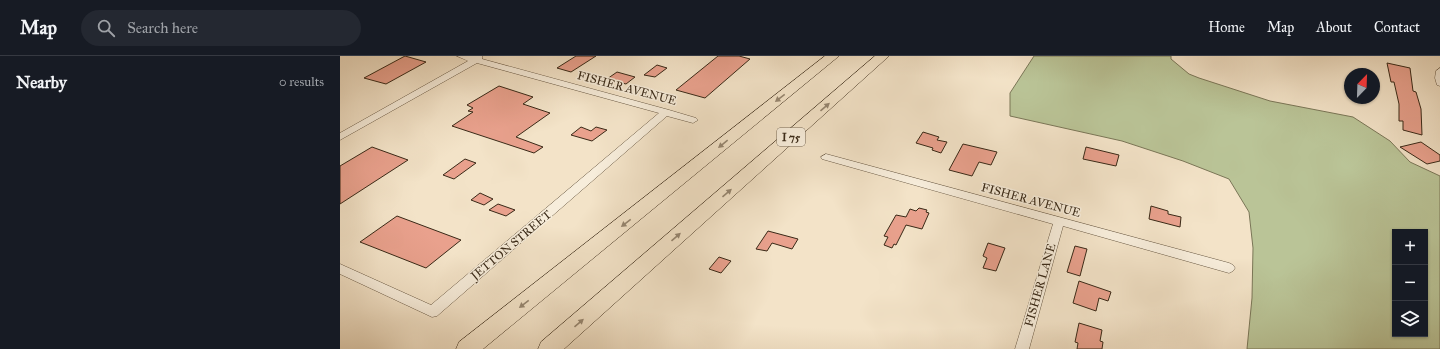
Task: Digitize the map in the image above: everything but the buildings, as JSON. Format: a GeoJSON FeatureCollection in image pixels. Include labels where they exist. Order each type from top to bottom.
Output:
{"type":"FeatureCollection","features":[{"type":"Feature","properties":{"kind":"highway"},"geometry":{"type":"LineString","coordinates":[[467,349],[833,56]]}},
{"type":"Feature","properties":{"kind":"highway","name":"I 75"},"geometry":{"type":"LineString","coordinates":[[550,349],[883,56]]}},
{"type":"Feature","properties":{"kind":"street","name":"FISHER AVENUE"},"geometry":{"type":"LineString","coordinates":[[461,56],[480,58],[693,120]]}},
{"type":"Feature","properties":{"kind":"street"},"geometry":{"type":"LineString","coordinates":[[340,137],[480,58]]}},
{"type":"Feature","properties":{"kind":"street"},"geometry":{"type":"LineString","coordinates":[[1440,71],[1440,83]]}},
{"type":"Feature","properties":{"kind":"street","name":"JETTON STREET"},"geometry":{"type":"LineString","coordinates":[[340,269],[432,312],[666,112]]}},
{"type":"Feature","properties":{"kind":"street","name":"FISHER AVENUE"},"geometry":{"type":"LineString","coordinates":[[826,157],[1229,268]]}},
{"type":"Feature","properties":{"kind":"street","name":"FISHER LANE"},"geometry":{"type":"LineString","coordinates":[[1022,349],[1059,221]]}},
{"type":"Feature","properties":{"kind":"green space"},"geometry":{"type":"Polygon","coordinates":[[[1034,56],[1171,56],[1171,59],[1189,74],[1199,78],[1270,101],[1353,117],[1390,141],[1410,162],[1440,176],[1440,349],[1247,349],[1252,298],[1253,248],[1249,212],[1229,179],[1183,161],[1122,141],[1010,116],[1010,93],[1034,56]]]}}]}
